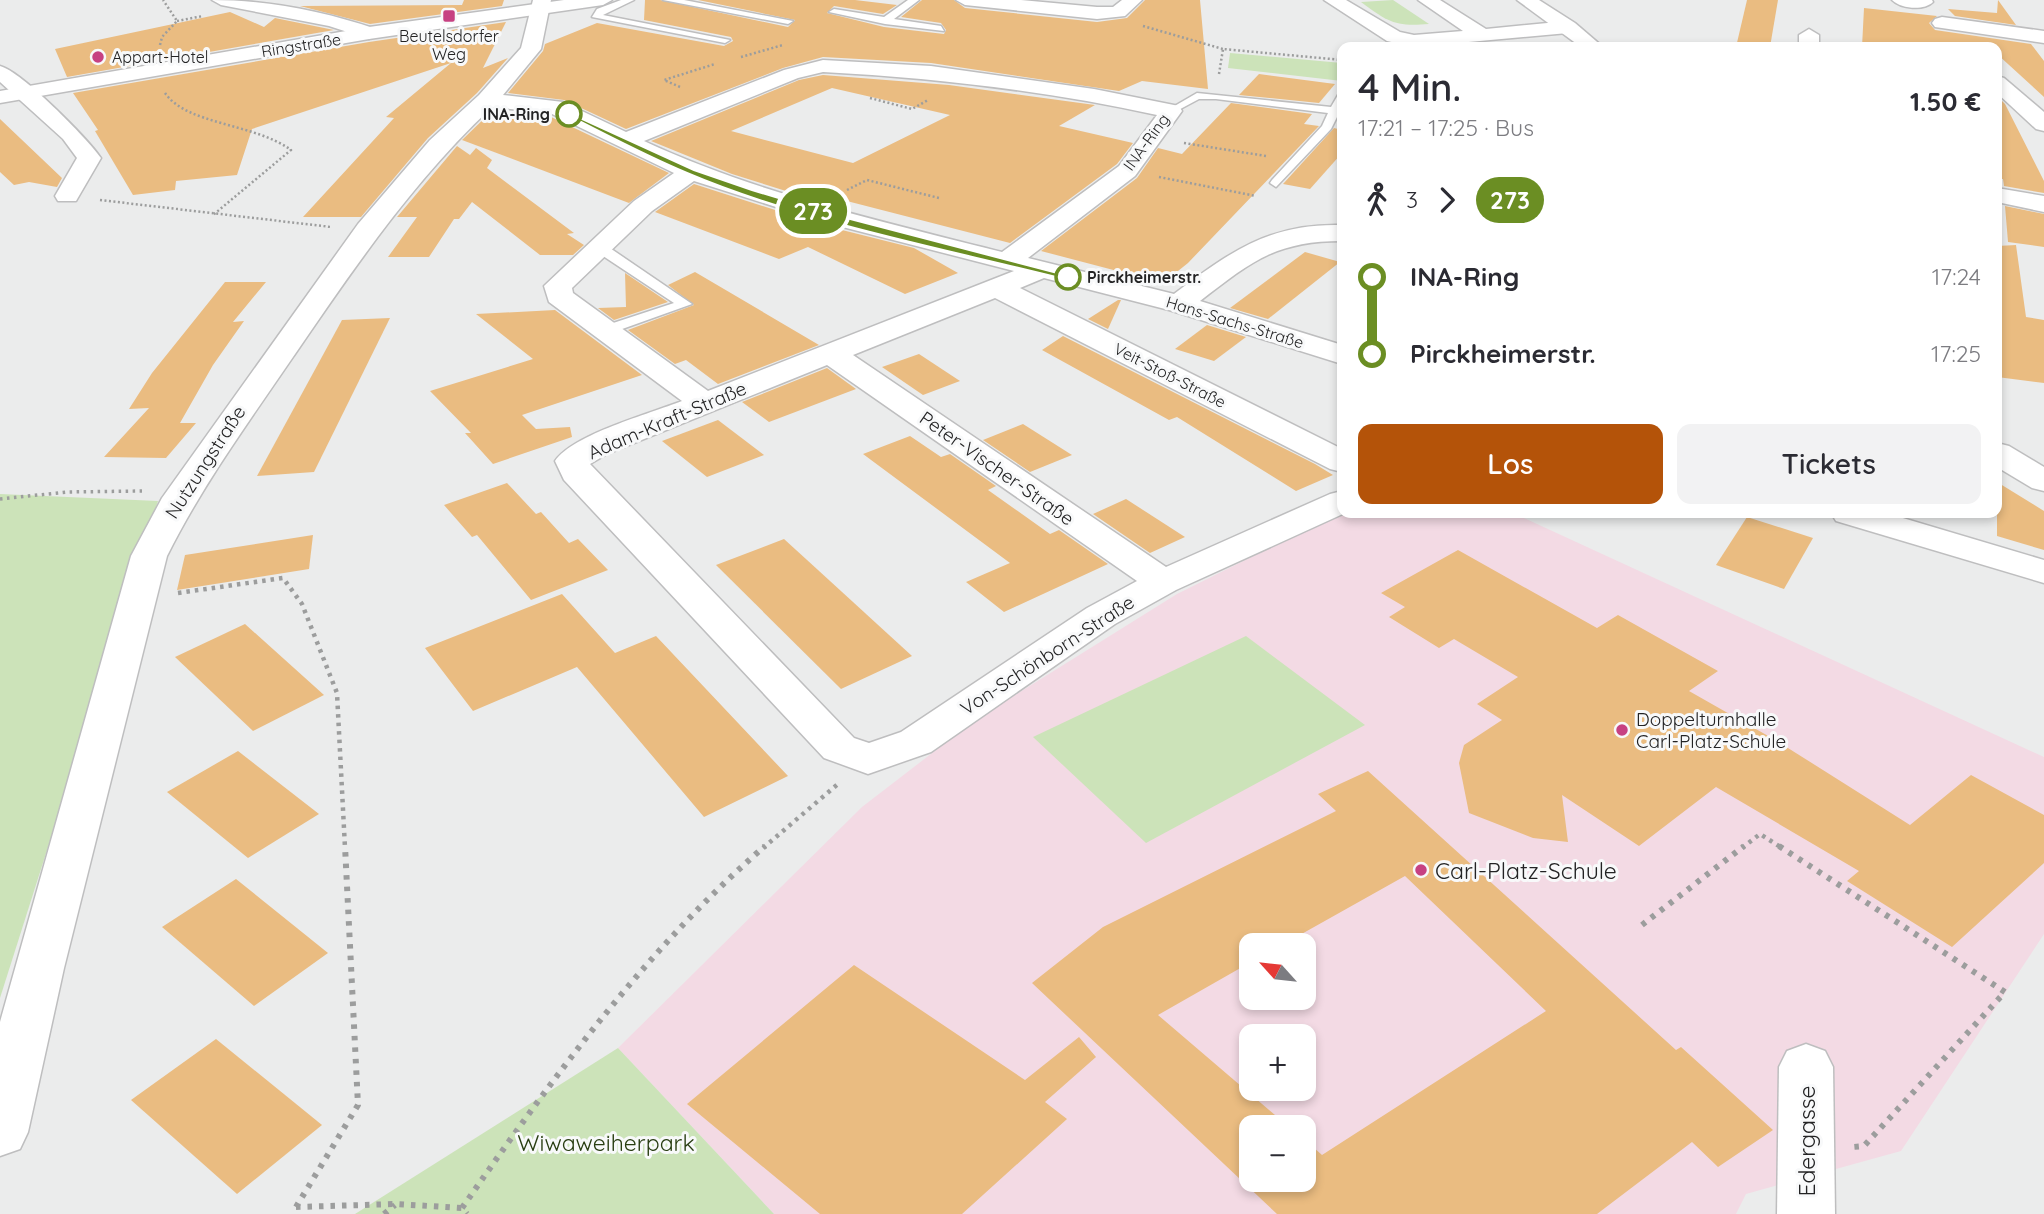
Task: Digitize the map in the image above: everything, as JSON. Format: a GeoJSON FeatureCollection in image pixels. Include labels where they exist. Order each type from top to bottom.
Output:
{"type":"FeatureCollection","features":[{"type":"Feature","properties":{"kind":"street"},"geometry":{"type":"LineString","coordinates":[[221,0],[333,21],[369,33]]}},
{"type":"Feature","properties":{"kind":"street","name":"Ringstraße"},"geometry":{"type":"LineString","coordinates":[[0,97],[541,5],[603,0]]}},
{"type":"Feature","properties":{"kind":"street"},"geometry":{"type":"LineString","coordinates":[[965,0],[1097,13],[1118,12],[1133,0]]}},
{"type":"Feature","properties":{"kind":"street"},"geometry":{"type":"LineString","coordinates":[[1333,0],[1394,37],[1433,41],[1569,27]]}},
{"type":"Feature","properties":{"kind":"street"},"geometry":{"type":"LineString","coordinates":[[1427,0],[1481,34]]}},
{"type":"Feature","properties":{"kind":"street"},"geometry":{"type":"LineString","coordinates":[[1526,0],[1569,27],[1587,42]]}},
{"type":"Feature","properties":{"kind":"street"},"geometry":{"type":"LineString","coordinates":[[1901,0],[1923,1],[1959,42]]}},
{"type":"Feature","properties":{"kind":"street","name":"Nutzungstraße"},"geometry":{"type":"LineString","coordinates":[[0,1132],[39,968],[149,556],[185,490],[367,230],[438,145],[487,100],[531,49],[541,5]]}},
{"type":"Feature","properties":{"kind":"street"},"geometry":{"type":"LineString","coordinates":[[333,21],[354,8]]}},
{"type":"Feature","properties":{"kind":"street"},"geometry":{"type":"LineString","coordinates":[[1942,23],[2044,37]]}},
{"type":"Feature","properties":{"kind":"street","name":"INA-Ring"},"geometry":{"type":"LineString","coordinates":[[624,141],[791,74],[823,66],[931,72],[1094,95],[1171,111],[1127,171],[1016,272]]}},
{"type":"Feature","properties":{"kind":"street"},"geometry":{"type":"LineString","coordinates":[[0,72],[17,82],[23,92],[74,133],[89,158],[67,196]]}},
{"type":"Feature","properties":{"kind":"street"},"geometry":{"type":"LineString","coordinates":[[2002,86],[2044,124]]}},
{"type":"Feature","properties":{"kind":"street","name":"Hans-Sachs-Straße"},"geometry":{"type":"LineString","coordinates":[[487,100],[555,107],[691,172],[1016,272],[1179,304],[1337,353]]}},
{"type":"Feature","properties":{"kind":"street"},"geometry":{"type":"LineString","coordinates":[[691,172],[643,206],[558,286],[559,296],[704,403]]}},
{"type":"Feature","properties":{"kind":"street"},"geometry":{"type":"LineString","coordinates":[[2002,196],[2044,204]]}},
{"type":"Feature","properties":{"kind":"street"},"geometry":{"type":"LineString","coordinates":[[1179,304],[1256,247],[1288,235],[1337,226]]}},
{"type":"Feature","properties":{"kind":"street","name":"Adam-Kraft-Straße"},"geometry":{"type":"LineString","coordinates":[[868,759],[839,748],[576,473],[572,461],[595,447],[831,354],[1016,272]]}},
{"type":"Feature","properties":{"kind":"street","name":"Veit-Stoß-Straße"},"geometry":{"type":"LineString","coordinates":[[1016,272],[1337,458]]}},
{"type":"Feature","properties":{"kind":"street","name":"Peter-Vischer-Straße"},"geometry":{"type":"LineString","coordinates":[[831,354],[1163,582]]}},
{"type":"Feature","properties":{"kind":"street"},"geometry":{"type":"LineString","coordinates":[[2002,456],[2044,481]]}},
{"type":"Feature","properties":{"kind":"street","name":"Von-Schönborn-Straße"},"geometry":{"type":"LineString","coordinates":[[868,759],[916,742],[1101,616],[1163,582],[1337,502]]}},
{"type":"Feature","properties":{"kind":"street"},"geometry":{"type":"LineString","coordinates":[[1866,518],[2044,572]]}},
{"type":"Feature","properties":{"kind":"street","name":"Edergasse"},"geometry":{"type":"LineString","coordinates":[[1806,1067],[1806,1214]]}},
{"type":"Feature","properties":{"kind":"lane"},"geometry":{"type":"LineString","coordinates":[[629,0],[600,11],[597,17],[725,40]]}},
{"type":"Feature","properties":{"kind":"lane"},"geometry":{"type":"LineString","coordinates":[[667,0],[788,21]]}},
{"type":"Feature","properties":{"kind":"lane"},"geometry":{"type":"LineString","coordinates":[[885,21],[914,0]]}},
{"type":"Feature","properties":{"kind":"lane"},"geometry":{"type":"LineString","coordinates":[[834,12],[941,29]]}},
{"type":"Feature","properties":{"kind":"lane"},"geometry":{"type":"LineString","coordinates":[[1171,111],[1197,96],[1335,111]]}},
{"type":"Feature","properties":{"kind":"lane"},"geometry":{"type":"LineString","coordinates":[[1276,183],[1327,127],[1337,107]]}},
{"type":"Feature","properties":{"kind":"lane"},"geometry":{"type":"LineString","coordinates":[[599,247],[685,304],[606,330]]}},
{"type":"Feature","properties":{"kind":"path"},"geometry":{"type":"LineString","coordinates":[[163,0],[177,21],[162,37],[158,52],[163,62],[157,69],[168,100],[181,109],[271,136],[291,150],[213,215]]}},
{"type":"Feature","properties":{"kind":"path"},"geometry":{"type":"LineString","coordinates":[[1097,13],[1223,49],[1337,60]]}},
{"type":"Feature","properties":{"kind":"path"},"geometry":{"type":"LineString","coordinates":[[743,56],[780,45]]}},
{"type":"Feature","properties":{"kind":"path"},"geometry":{"type":"LineString","coordinates":[[1216,96],[1234,78],[1218,74],[1223,49]]}},
{"type":"Feature","properties":{"kind":"path"},"geometry":{"type":"LineString","coordinates":[[701,68],[706,66]]}},
{"type":"Feature","properties":{"kind":"path"},"geometry":{"type":"LineString","coordinates":[[859,96],[912,109],[929,99]]}},
{"type":"Feature","properties":{"kind":"path"},"geometry":{"type":"LineString","coordinates":[[1152,138],[1297,160]]}},
{"type":"Feature","properties":{"kind":"path"},"geometry":{"type":"LineString","coordinates":[[1127,171],[1254,197],[1259,194]]}},
{"type":"Feature","properties":{"kind":"path"},"geometry":{"type":"LineString","coordinates":[[809,210],[867,180],[939,198]]}},
{"type":"Feature","properties":{"kind":"path"},"geometry":{"type":"LineString","coordinates":[[67,196],[213,215],[367,230]]}},
{"type":"Feature","properties":{"kind":"path"},"geometry":{"type":"LineString","coordinates":[[0,499],[66,492],[185,490]]}},
{"type":"Feature","properties":{"kind":"path"},"geometry":{"type":"LineString","coordinates":[[137,598],[283,578],[302,604],[337,693],[358,1105],[296,1207],[396,1204],[465,1211],[558,1071],[711,893],[868,759]]}},
{"type":"Feature","properties":{"kind":"path"},"geometry":{"type":"LineString","coordinates":[[1642,925],[1760,834],[2005,992],[1864,1146],[1808,1149]]}},
{"type":"Feature","properties":{"kind":"path"},"geometry":{"type":"LineString","coordinates":[[384,1214],[396,1204]]}},
{"type":"Feature","properties":{"kind":"shaded area","name":"Carl-Platz-Schule"},"geometry":{"type":"Polygon","coordinates":[[[1337,514],[1337,518],[1524,518],[2044,757],[2044,934],[1901,1151],[1746,1194],[1736,1214],[774,1214],[618,1048],[862,807],[975,720],[1177,594],[1337,514]]]}},
{"type":"Feature","properties":{"kind":"green space"},"geometry":{"type":"Polygon","coordinates":[[[1393,0],[1429,24],[1408,25],[1392,22],[1361,2],[1393,0]]]}},
{"type":"Feature","properties":{"kind":"green space"},"geometry":{"type":"Polygon","coordinates":[[[1230,53],[1337,63],[1337,80],[1228,68],[1230,53]]]}},
{"type":"Feature","properties":{"kind":"green space"},"geometry":{"type":"Polygon","coordinates":[[[0,494],[158,501],[0,998],[0,494]]]}},
{"type":"Feature","properties":{"kind":"green space"},"geometry":{"type":"Polygon","coordinates":[[[1246,636],[1365,725],[1146,843],[1033,737],[1246,636]]]}},
{"type":"Feature","properties":{"kind":"green space","name":"Wiwaweiherpark"},"geometry":{"type":"Polygon","coordinates":[[[618,1048],[774,1214],[355,1214],[618,1048]]]}},
{"type":"Feature","properties":{"kind":"building"},"geometry":{"type":"Polygon","coordinates":[[[464,0],[504,0],[502,6],[370,24],[300,6],[462,5],[464,0]]]}},
{"type":"Feature","properties":{"kind":"building"},"geometry":{"type":"Polygon","coordinates":[[[645,0],[660,0],[788,27],[795,20],[698,0],[855,0],[897,5],[883,14],[834,6],[827,13],[884,27],[944,34],[946,30],[941,23],[901,17],[922,0],[954,0],[965,8],[1097,22],[1127,18],[1145,0],[1200,0],[1208,89],[1142,81],[1119,91],[931,63],[823,57],[783,68],[626,129],[564,100],[508,93],[543,51],[545,44],[597,23],[724,46],[733,41],[731,37],[644,20],[645,0]]]}},
{"type":"Feature","properties":{"kind":"building"},"geometry":{"type":"Polygon","coordinates":[[[1747,0],[1778,0],[1771,42],[1737,42],[1747,0]]]}},
{"type":"Feature","properties":{"kind":"building"},"geometry":{"type":"Polygon","coordinates":[[[1998,0],[2016,25],[1955,16],[1948,9],[1997,13],[1998,0]]]}},
{"type":"Feature","properties":{"kind":"building"},"geometry":{"type":"Polygon","coordinates":[[[1864,8],[1937,16],[1929,23],[1935,30],[2031,44],[2044,61],[2044,97],[2002,59],[2002,42],[1862,42],[1864,8]]]}},
{"type":"Feature","properties":{"kind":"building"},"geometry":{"type":"Polygon","coordinates":[[[230,12],[264,27],[275,18],[334,30],[67,77],[55,49],[230,12]]]}},
{"type":"Feature","properties":{"kind":"building"},"geometry":{"type":"Polygon","coordinates":[[[506,22],[483,68],[508,58],[477,93],[428,138],[361,217],[303,217],[394,118],[386,117],[451,63],[252,129],[237,175],[176,181],[175,190],[133,195],[95,131],[98,130],[73,93],[369,42],[506,22]]]}},
{"type":"Feature","properties":{"kind":"building"},"geometry":{"type":"Polygon","coordinates":[[[1259,74],[1335,84],[1319,103],[1239,95],[1259,74]]]}},
{"type":"Feature","properties":{"kind":"building"},"geometry":{"type":"Polygon","coordinates":[[[823,75],[949,85],[1095,105],[1059,126],[1133,143],[1117,164],[1010,243],[839,199],[836,205],[843,208],[821,202],[732,174],[651,141],[799,80],[823,75]],[[832,88],[731,131],[853,163],[950,115],[832,88]]]}},
{"type":"Feature","properties":{"kind":"building"},"geometry":{"type":"Polygon","coordinates":[[[2002,101],[2044,181],[2044,193],[2004,186],[2002,101]]]}},
{"type":"Feature","properties":{"kind":"building"},"geometry":{"type":"Polygon","coordinates":[[[1231,103],[1312,114],[1304,124],[1319,126],[1188,263],[1163,283],[1041,251],[1137,178],[1158,148],[1182,154],[1231,103]]]}},
{"type":"Feature","properties":{"kind":"building"},"geometry":{"type":"Polygon","coordinates":[[[493,110],[549,116],[669,173],[629,203],[462,140],[493,110]]]}},
{"type":"Feature","properties":{"kind":"building"},"geometry":{"type":"Polygon","coordinates":[[[0,119],[62,178],[57,187],[29,182],[14,185],[0,172],[0,119]]]}},
{"type":"Feature","properties":{"kind":"building"},"geometry":{"type":"Polygon","coordinates":[[[1334,128],[1337,129],[1337,159],[1310,189],[1283,184],[1334,128]]]}},
{"type":"Feature","properties":{"kind":"building"},"geometry":{"type":"Polygon","coordinates":[[[457,146],[470,155],[476,148],[492,160],[487,168],[574,233],[567,234],[584,245],[573,255],[540,255],[472,202],[459,219],[454,219],[429,257],[388,257],[417,217],[397,217],[457,146]]]}},
{"type":"Feature","properties":{"kind":"building"},"geometry":{"type":"Polygon","coordinates":[[[694,184],[822,225],[914,248],[958,273],[905,294],[808,247],[779,259],[655,212],[694,184]]]}},
{"type":"Feature","properties":{"kind":"building"},"geometry":{"type":"Polygon","coordinates":[[[2005,206],[2044,214],[2044,247],[2008,242],[2005,206]]]}},
{"type":"Feature","properties":{"kind":"building"},"geometry":{"type":"Polygon","coordinates":[[[2016,245],[2026,317],[2044,320],[2044,383],[2002,378],[2002,246],[2016,245]]]}},
{"type":"Feature","properties":{"kind":"building"},"geometry":{"type":"Polygon","coordinates":[[[1305,252],[1337,261],[1337,264],[1268,319],[1230,308],[1305,252]]]}},
{"type":"Feature","properties":{"kind":"building"},"geometry":{"type":"Polygon","coordinates":[[[695,272],[819,345],[718,384],[686,360],[675,364],[628,330],[694,305],[668,285],[695,272]]]}},
{"type":"Feature","properties":{"kind":"building"},"geometry":{"type":"Polygon","coordinates":[[[625,273],[668,302],[614,320],[598,308],[626,307],[625,273]]]}},
{"type":"Feature","properties":{"kind":"building"},"geometry":{"type":"Polygon","coordinates":[[[225,282],[266,282],[233,322],[244,321],[213,365],[180,423],[196,423],[166,458],[104,457],[149,408],[129,409],[152,373],[225,282]]]}},
{"type":"Feature","properties":{"kind":"building"},"geometry":{"type":"Polygon","coordinates":[[[1121,300],[1108,329],[1088,319],[1121,300]]]}},
{"type":"Feature","properties":{"kind":"building"},"geometry":{"type":"Polygon","coordinates":[[[555,310],[642,375],[522,415],[536,429],[570,427],[572,437],[493,464],[465,433],[471,433],[430,391],[533,359],[476,314],[555,310]]]}},
{"type":"Feature","properties":{"kind":"building"},"geometry":{"type":"Polygon","coordinates":[[[390,318],[314,472],[257,476],[342,320],[390,318]]]}},
{"type":"Feature","properties":{"kind":"building"},"geometry":{"type":"Polygon","coordinates":[[[1207,325],[1246,337],[1214,361],[1175,349],[1207,325]]]}},
{"type":"Feature","properties":{"kind":"building"},"geometry":{"type":"Polygon","coordinates":[[[1063,336],[1333,475],[1296,491],[1177,417],[1169,420],[1042,350],[1063,336]]]}},
{"type":"Feature","properties":{"kind":"building"},"geometry":{"type":"Polygon","coordinates":[[[919,354],[960,381],[923,395],[882,367],[919,354]]]}},
{"type":"Feature","properties":{"kind":"building"},"geometry":{"type":"Polygon","coordinates":[[[827,368],[856,389],[769,422],[742,402],[827,368]]]}},
{"type":"Feature","properties":{"kind":"building"},"geometry":{"type":"Polygon","coordinates":[[[718,420],[764,455],[707,477],[662,441],[718,420]]]}},
{"type":"Feature","properties":{"kind":"building"},"geometry":{"type":"Polygon","coordinates":[[[1023,424],[1072,455],[1030,472],[983,440],[1023,424]]]}},
{"type":"Feature","properties":{"kind":"building"},"geometry":{"type":"Polygon","coordinates":[[[910,436],[941,457],[950,454],[996,486],[988,490],[1050,534],[1059,530],[1108,564],[1004,612],[966,582],[1010,563],[863,454],[910,436]]]}},
{"type":"Feature","properties":{"kind":"building"},"geometry":{"type":"Polygon","coordinates":[[[507,483],[536,514],[541,512],[569,543],[578,539],[608,570],[531,600],[477,535],[472,537],[444,505],[507,483]]]}},
{"type":"Feature","properties":{"kind":"building"},"geometry":{"type":"Polygon","coordinates":[[[2002,485],[2044,511],[2044,550],[1997,536],[1997,518],[2002,518],[2002,485]]]}},
{"type":"Feature","properties":{"kind":"building"},"geometry":{"type":"Polygon","coordinates":[[[1126,499],[1185,537],[1150,553],[1093,514],[1126,499]]]}},
{"type":"Feature","properties":{"kind":"building"},"geometry":{"type":"Polygon","coordinates":[[[1746,518],[1813,538],[1784,589],[1716,565],[1746,518]]]}},
{"type":"Feature","properties":{"kind":"building"},"geometry":{"type":"Polygon","coordinates":[[[313,535],[309,569],[177,590],[185,555],[313,535]]]}},
{"type":"Feature","properties":{"kind":"building"},"geometry":{"type":"Polygon","coordinates":[[[784,539],[912,656],[841,689],[716,565],[784,539]]]}},
{"type":"Feature","properties":{"kind":"building"},"geometry":{"type":"Polygon","coordinates":[[[1458,550],[1597,628],[1618,615],[1718,671],[1689,691],[1777,741],[1910,825],[1971,775],[2044,815],[2044,863],[1952,947],[1847,881],[1859,871],[1716,787],[1639,846],[1562,795],[1568,842],[1533,838],[1469,813],[1459,763],[1464,745],[1502,720],[1477,704],[1518,677],[1454,639],[1439,648],[1389,617],[1405,607],[1381,593],[1458,550]]]}},
{"type":"Feature","properties":{"kind":"building"},"geometry":{"type":"Polygon","coordinates":[[[562,594],[615,653],[656,636],[788,776],[704,817],[577,667],[473,711],[425,648],[562,594]]]}},
{"type":"Feature","properties":{"kind":"building"},"geometry":{"type":"Polygon","coordinates":[[[245,624],[324,695],[253,731],[175,657],[245,624]]]}},
{"type":"Feature","properties":{"kind":"building"},"geometry":{"type":"Polygon","coordinates":[[[238,751],[319,814],[248,858],[167,792],[238,751]]]}},
{"type":"Feature","properties":{"kind":"building"},"geometry":{"type":"Polygon","coordinates":[[[1368,771],[1676,1050],[1681,1047],[1773,1130],[1718,1167],[1692,1142],[1597,1214],[1277,1214],[1254,1192],[1316,1192],[1316,1150],[1322,1155],[1546,1011],[1405,876],[1303,933],[1239,933],[1239,969],[1158,1015],[1239,1084],[1239,1101],[1259,1101],[1275,1115],[1239,1115],[1239,1178],[1032,983],[1103,927],[1336,811],[1318,794],[1368,771]]]}},
{"type":"Feature","properties":{"kind":"building"},"geometry":{"type":"Polygon","coordinates":[[[236,879],[328,953],[254,1006],[162,927],[236,879]]]}},
{"type":"Feature","properties":{"kind":"building"},"geometry":{"type":"Polygon","coordinates":[[[854,965],[1025,1080],[1079,1037],[1096,1057],[1045,1102],[1067,1119],[962,1214],[820,1214],[687,1104],[854,965]]]}},
{"type":"Feature","properties":{"kind":"building"},"geometry":{"type":"Polygon","coordinates":[[[216,1039],[322,1125],[237,1194],[131,1100],[216,1039]]]}},
{"type":"Feature","properties":{"kind":"bus line","name":"273"},"geometry":{"type":"LineString","coordinates":[[569,114],[691,172],[749,192],[832,217],[1009,259],[1068,277]]}},
{"type":"Feature","properties":{"kind":"place","name":"Beutelsdorfer Weg"},"geometry":{"type":"Point","coordinates":[449,16]}},
{"type":"Feature","properties":{"kind":"place","name":"Appart-Hotel"},"geometry":{"type":"Point","coordinates":[98,57]}},
{"type":"Feature","properties":{"kind":"place","name":"INA-Ring"},"geometry":{"type":"Point","coordinates":[569,114]}},
{"type":"Feature","properties":{"kind":"place","name":"Pirckheimerstr."},"geometry":{"type":"Point","coordinates":[1068,277]}},
{"type":"Feature","properties":{"kind":"place","name":"Doppelturnhalle Carl-Platz-Schule"},"geometry":{"type":"Point","coordinates":[1622,730]}},
{"type":"Feature","properties":{"kind":"place","name":"Carl-Platz-Schule"},"geometry":{"type":"Point","coordinates":[1421,870]}}]}
